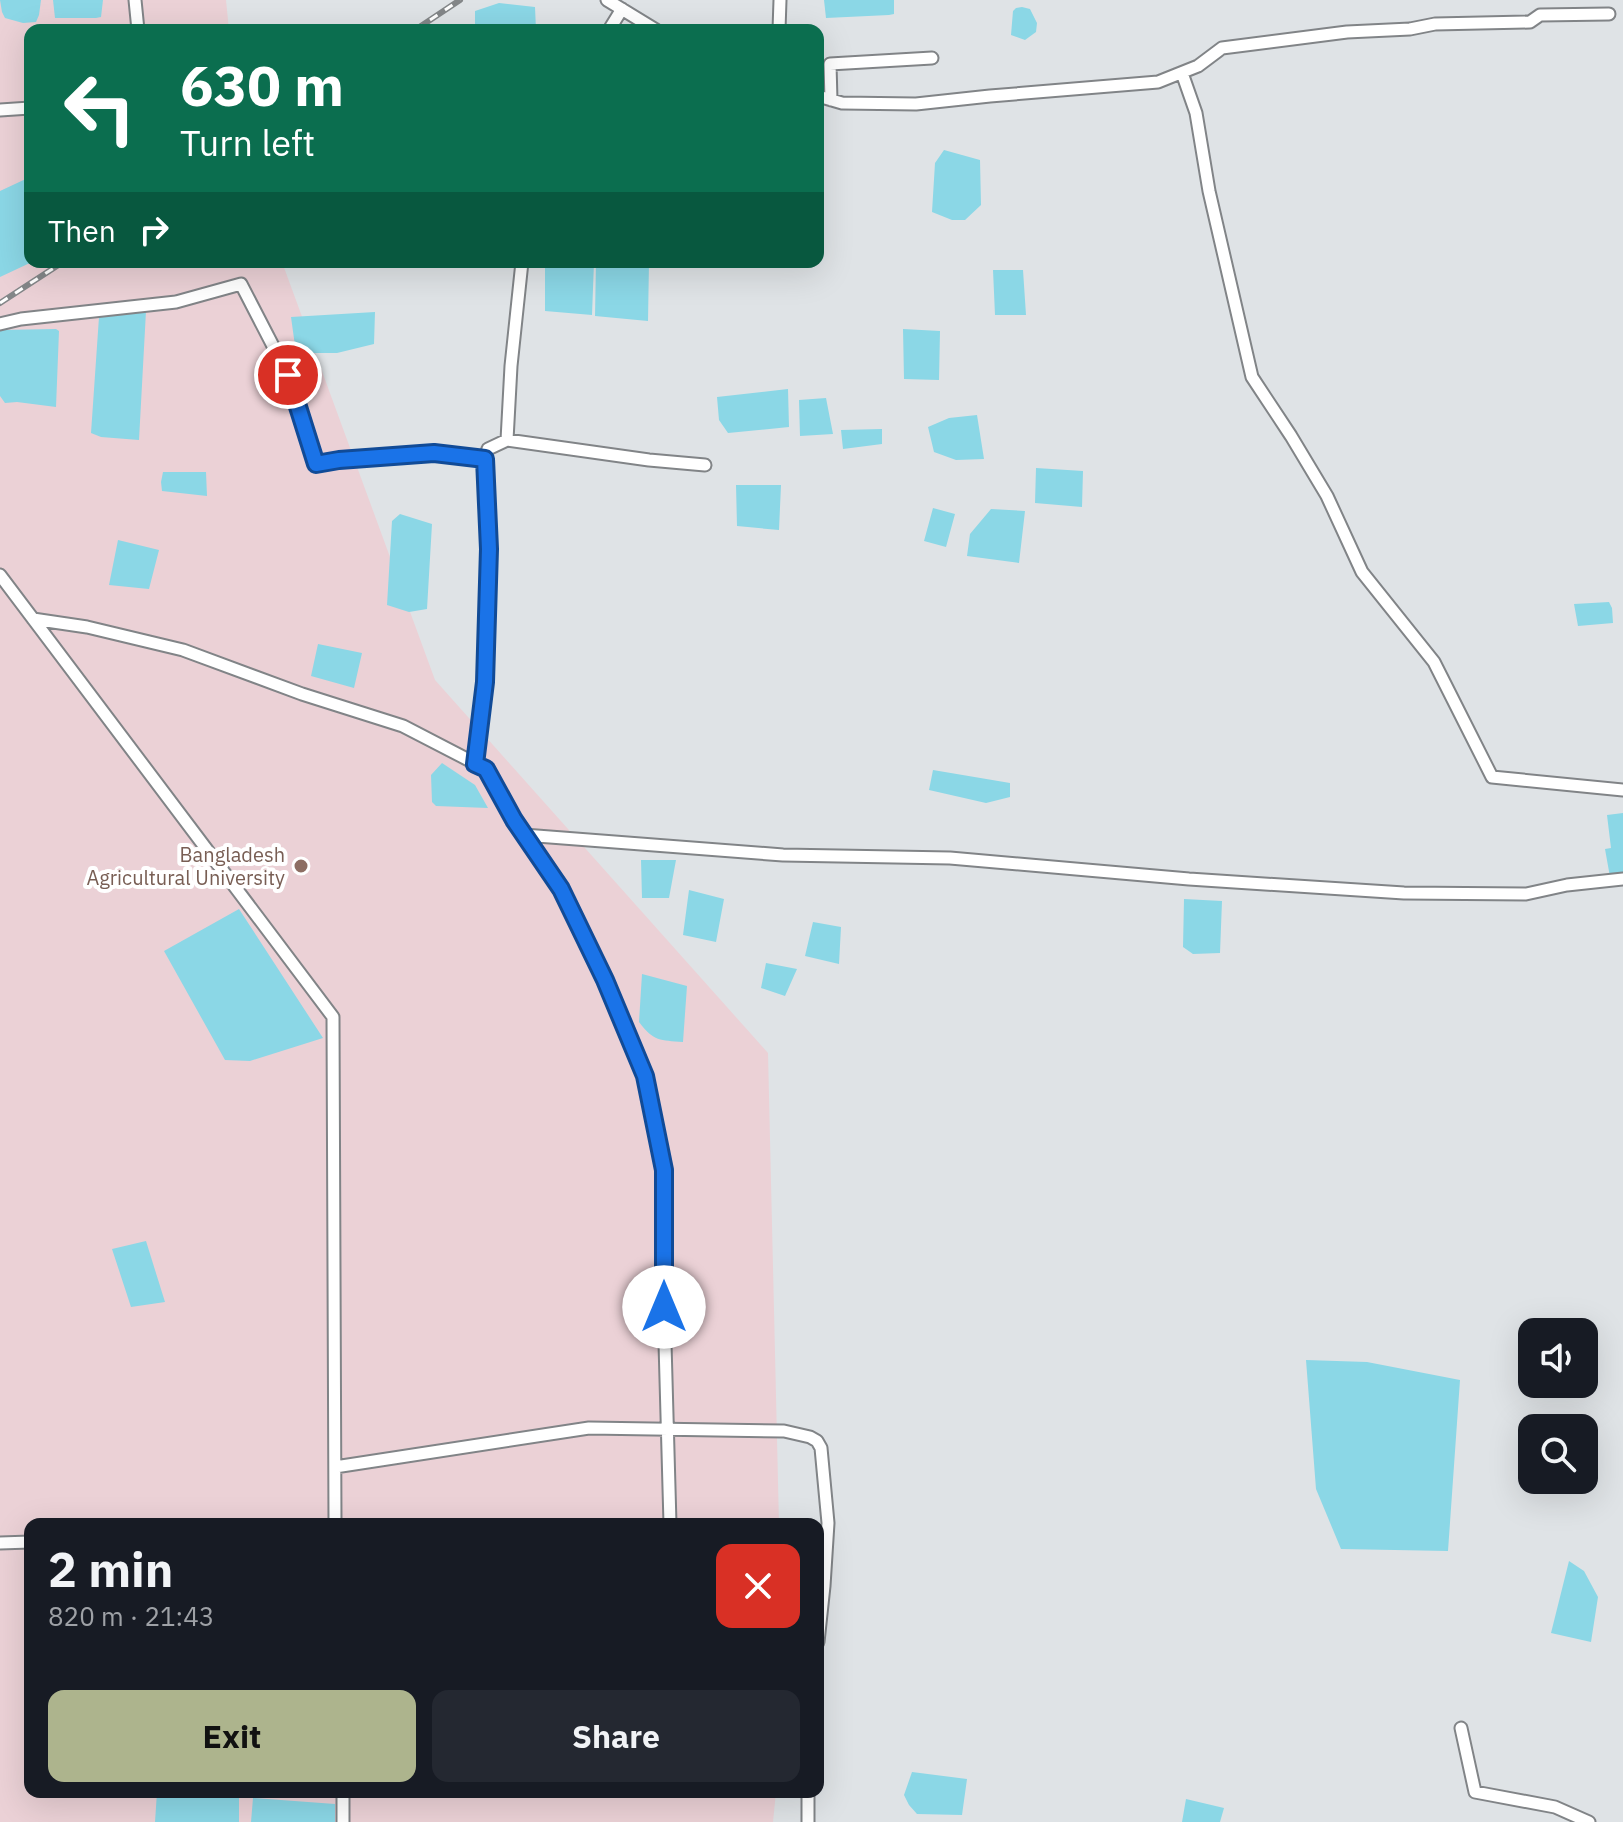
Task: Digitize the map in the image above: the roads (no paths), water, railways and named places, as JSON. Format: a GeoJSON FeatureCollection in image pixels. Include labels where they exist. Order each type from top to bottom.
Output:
{"type":"FeatureCollection","features":[{"type":"Feature","properties":{"kind":"street"},"geometry":{"type":"LineString","coordinates":[[135,0],[137,24]]}},
{"type":"Feature","properties":{"kind":"street"},"geometry":{"type":"LineString","coordinates":[[607,0],[646,24]]}},
{"type":"Feature","properties":{"kind":"street"},"geometry":{"type":"LineString","coordinates":[[779,24],[780,0]]}},
{"type":"Feature","properties":{"kind":"street"},"geometry":{"type":"LineString","coordinates":[[613,24],[622,9]]}},
{"type":"Feature","properties":{"kind":"street"},"geometry":{"type":"LineString","coordinates":[[824,98],[842,103],[916,104],[1158,82],[1198,66],[1222,48],[1435,24],[1530,22],[1540,15],[1609,14]]}},
{"type":"Feature","properties":{"kind":"street"},"geometry":{"type":"LineString","coordinates":[[831,100],[830,64],[932,58]]}},
{"type":"Feature","properties":{"kind":"street"},"geometry":{"type":"LineString","coordinates":[[1182,73],[1196,113],[1209,191],[1252,377],[1327,496],[1362,572],[1434,662],[1492,777],[1623,790]]}},
{"type":"Feature","properties":{"kind":"street"},"geometry":{"type":"LineString","coordinates":[[0,110],[24,108]]}},
{"type":"Feature","properties":{"kind":"street"},"geometry":{"type":"LineString","coordinates":[[507,440],[521,268]]}},
{"type":"Feature","properties":{"kind":"street"},"geometry":{"type":"LineString","coordinates":[[0,324],[176,302],[241,284],[288,375],[316,464],[434,453],[485,459]]}},
{"type":"Feature","properties":{"kind":"street"},"geometry":{"type":"LineString","coordinates":[[475,764],[485,682],[489,549],[485,459],[488,449],[507,440],[705,465]]}},
{"type":"Feature","properties":{"kind":"street"},"geometry":{"type":"LineString","coordinates":[[0,575],[333,1017],[335,1518]]}},
{"type":"Feature","properties":{"kind":"street"},"geometry":{"type":"LineString","coordinates":[[33,619],[87,627],[183,650],[302,694],[403,726],[486,769],[514,820],[561,889],[605,980],[645,1076],[664,1170],[670,1518]]}},
{"type":"Feature","properties":{"kind":"street"},"geometry":{"type":"LineString","coordinates":[[524,835],[783,855],[950,858],[1189,879],[1404,893],[1526,894],[1567,885],[1623,879]]}},
{"type":"Feature","properties":{"kind":"street"},"geometry":{"type":"LineString","coordinates":[[335,1467],[589,1428],[784,1431],[799,1434],[817,1441],[821,1448],[828,1523],[824,1586]]}},
{"type":"Feature","properties":{"kind":"street"},"geometry":{"type":"LineString","coordinates":[[0,1543],[24,1542]]}},
{"type":"Feature","properties":{"kind":"street"},"geometry":{"type":"LineString","coordinates":[[1461,1728],[1475,1792],[1555,1807],[1589,1822]]}},
{"type":"Feature","properties":{"kind":"street"},"geometry":{"type":"LineString","coordinates":[[343,1798],[343,1822]]}},
{"type":"Feature","properties":{"kind":"street"},"geometry":{"type":"LineString","coordinates":[[808,1798],[808,1822]]}},
{"type":"Feature","properties":{"kind":"water"},"geometry":{"type":"Polygon","coordinates":[[[0,0],[41,0],[36,22],[23,23],[5,18],[0,0]]]}},
{"type":"Feature","properties":{"kind":"water"},"geometry":{"type":"Polygon","coordinates":[[[53,0],[103,0],[101,17],[55,18],[53,0]]]}},
{"type":"Feature","properties":{"kind":"water"},"geometry":{"type":"Polygon","coordinates":[[[824,0],[894,0],[894,14],[826,18],[824,0]]]}},
{"type":"Feature","properties":{"kind":"water"},"geometry":{"type":"Polygon","coordinates":[[[499,3],[535,7],[536,24],[475,24],[475,11],[499,3]]]}},
{"type":"Feature","properties":{"kind":"water"},"geometry":{"type":"Polygon","coordinates":[[[1022,7],[1030,9],[1037,23],[1036,32],[1025,40],[1011,35],[1013,11],[1022,7]]]}},
{"type":"Feature","properties":{"kind":"water"},"geometry":{"type":"Polygon","coordinates":[[[944,150],[980,160],[981,205],[965,220],[952,220],[932,212],[935,163],[944,150]]]}},
{"type":"Feature","properties":{"kind":"water"},"geometry":{"type":"Polygon","coordinates":[[[24,180],[24,266],[0,277],[0,191],[24,180]]]}},
{"type":"Feature","properties":{"kind":"water"},"geometry":{"type":"Polygon","coordinates":[[[545,268],[594,268],[592,315],[545,311],[545,268]]]}},
{"type":"Feature","properties":{"kind":"water"},"geometry":{"type":"Polygon","coordinates":[[[596,268],[649,268],[648,321],[595,316],[596,268]]]}},
{"type":"Feature","properties":{"kind":"water"},"geometry":{"type":"Polygon","coordinates":[[[993,270],[1023,270],[1026,315],[995,315],[993,270]]]}},
{"type":"Feature","properties":{"kind":"water"},"geometry":{"type":"Polygon","coordinates":[[[146,311],[139,440],[101,437],[91,433],[99,317],[146,311]]]}},
{"type":"Feature","properties":{"kind":"water"},"geometry":{"type":"Polygon","coordinates":[[[375,312],[374,344],[337,353],[296,353],[291,317],[375,312]]]}},
{"type":"Feature","properties":{"kind":"water"},"geometry":{"type":"Polygon","coordinates":[[[903,329],[940,331],[939,380],[904,379],[903,329]]]}},
{"type":"Feature","properties":{"kind":"water"},"geometry":{"type":"Polygon","coordinates":[[[0,330],[59,331],[56,407],[5,403],[0,396],[0,330]]]}},
{"type":"Feature","properties":{"kind":"water"},"geometry":{"type":"Polygon","coordinates":[[[788,389],[789,427],[728,433],[719,420],[717,397],[788,389]]]}},
{"type":"Feature","properties":{"kind":"water"},"geometry":{"type":"Polygon","coordinates":[[[826,398],[833,434],[800,436],[799,400],[826,398]]]}},
{"type":"Feature","properties":{"kind":"water"},"geometry":{"type":"Polygon","coordinates":[[[977,415],[984,459],[956,460],[934,452],[928,427],[949,418],[977,415]]]}},
{"type":"Feature","properties":{"kind":"water"},"geometry":{"type":"Polygon","coordinates":[[[882,429],[882,444],[843,449],[841,430],[882,429]]]}},
{"type":"Feature","properties":{"kind":"water"},"geometry":{"type":"Polygon","coordinates":[[[1036,468],[1083,471],[1082,507],[1035,503],[1036,468]]]}},
{"type":"Feature","properties":{"kind":"water"},"geometry":{"type":"Polygon","coordinates":[[[163,472],[206,472],[207,496],[162,491],[163,472]]]}},
{"type":"Feature","properties":{"kind":"water"},"geometry":{"type":"Polygon","coordinates":[[[736,485],[781,485],[779,530],[737,526],[736,485]]]}},
{"type":"Feature","properties":{"kind":"water"},"geometry":{"type":"Polygon","coordinates":[[[933,508],[955,514],[946,547],[924,541],[933,508]]]}},
{"type":"Feature","properties":{"kind":"water"},"geometry":{"type":"Polygon","coordinates":[[[991,509],[1025,511],[1019,563],[967,556],[970,534],[991,509]]]}},
{"type":"Feature","properties":{"kind":"water"},"geometry":{"type":"Polygon","coordinates":[[[400,514],[432,524],[427,609],[409,612],[387,605],[392,521],[400,514]]]}},
{"type":"Feature","properties":{"kind":"water"},"geometry":{"type":"Polygon","coordinates":[[[118,540],[159,550],[149,589],[109,585],[118,540]]]}},
{"type":"Feature","properties":{"kind":"water"},"geometry":{"type":"Polygon","coordinates":[[[1609,602],[1613,623],[1578,626],[1574,604],[1609,602]]]}},
{"type":"Feature","properties":{"kind":"water"},"geometry":{"type":"Polygon","coordinates":[[[318,644],[362,653],[354,688],[311,676],[318,644]]]}},
{"type":"Feature","properties":{"kind":"water"},"geometry":{"type":"Polygon","coordinates":[[[442,763],[475,785],[488,808],[436,806],[432,802],[431,775],[442,763]]]}},
{"type":"Feature","properties":{"kind":"water"},"geometry":{"type":"Polygon","coordinates":[[[933,770],[1010,783],[1010,797],[986,803],[929,790],[933,770]]]}},
{"type":"Feature","properties":{"kind":"water"},"geometry":{"type":"Polygon","coordinates":[[[1623,813],[1623,874],[1610,877],[1605,849],[1611,848],[1607,815],[1623,813]]]}},
{"type":"Feature","properties":{"kind":"water"},"geometry":{"type":"Polygon","coordinates":[[[641,860],[676,860],[669,898],[642,898],[641,860]]]}},
{"type":"Feature","properties":{"kind":"water"},"geometry":{"type":"Polygon","coordinates":[[[689,890],[724,899],[716,942],[683,935],[689,890]]]}},
{"type":"Feature","properties":{"kind":"water"},"geometry":{"type":"Polygon","coordinates":[[[1184,899],[1222,901],[1220,953],[1193,954],[1183,947],[1184,899]]]}},
{"type":"Feature","properties":{"kind":"water"},"geometry":{"type":"Polygon","coordinates":[[[239,909],[323,1038],[250,1061],[225,1060],[164,951],[239,909]]]}},
{"type":"Feature","properties":{"kind":"water"},"geometry":{"type":"Polygon","coordinates":[[[813,922],[841,927],[839,964],[805,956],[813,922]]]}},
{"type":"Feature","properties":{"kind":"water"},"geometry":{"type":"Polygon","coordinates":[[[766,963],[797,969],[785,996],[761,988],[766,963]]]}},
{"type":"Feature","properties":{"kind":"water"},"geometry":{"type":"Polygon","coordinates":[[[642,974],[687,986],[683,1042],[658,1039],[639,1022],[642,974]]]}},
{"type":"Feature","properties":{"kind":"water"},"geometry":{"type":"Polygon","coordinates":[[[146,1241],[165,1302],[131,1307],[112,1249],[146,1241]]]}},
{"type":"Feature","properties":{"kind":"water"},"geometry":{"type":"Polygon","coordinates":[[[1306,1360],[1367,1362],[1460,1380],[1448,1551],[1341,1549],[1316,1489],[1306,1360]]]}},
{"type":"Feature","properties":{"kind":"water"},"geometry":{"type":"Polygon","coordinates":[[[1569,1561],[1584,1571],[1598,1597],[1591,1642],[1551,1633],[1569,1561]]]}},
{"type":"Feature","properties":{"kind":"water"},"geometry":{"type":"Polygon","coordinates":[[[912,1772],[967,1779],[962,1815],[917,1814],[904,1795],[912,1772]]]}},
{"type":"Feature","properties":{"kind":"water"},"geometry":{"type":"Polygon","coordinates":[[[157,1798],[239,1798],[239,1822],[155,1822],[157,1798]]]}},
{"type":"Feature","properties":{"kind":"water"},"geometry":{"type":"Polygon","coordinates":[[[253,1798],[335,1804],[335,1822],[251,1822],[253,1798]]]}},
{"type":"Feature","properties":{"kind":"water"},"geometry":{"type":"Polygon","coordinates":[[[1186,1799],[1224,1808],[1220,1822],[1182,1822],[1186,1799]]]}},
{"type":"Feature","properties":{"kind":"railway"},"geometry":{"type":"LineString","coordinates":[[424,24],[460,0]]}},
{"type":"Feature","properties":{"kind":"railway"},"geometry":{"type":"LineString","coordinates":[[0,303],[54,268]]}},
{"type":"Feature","properties":{"kind":"place","name":"Bangladesh Agricultural University"},"geometry":{"type":"Point","coordinates":[301,866]}}]}
